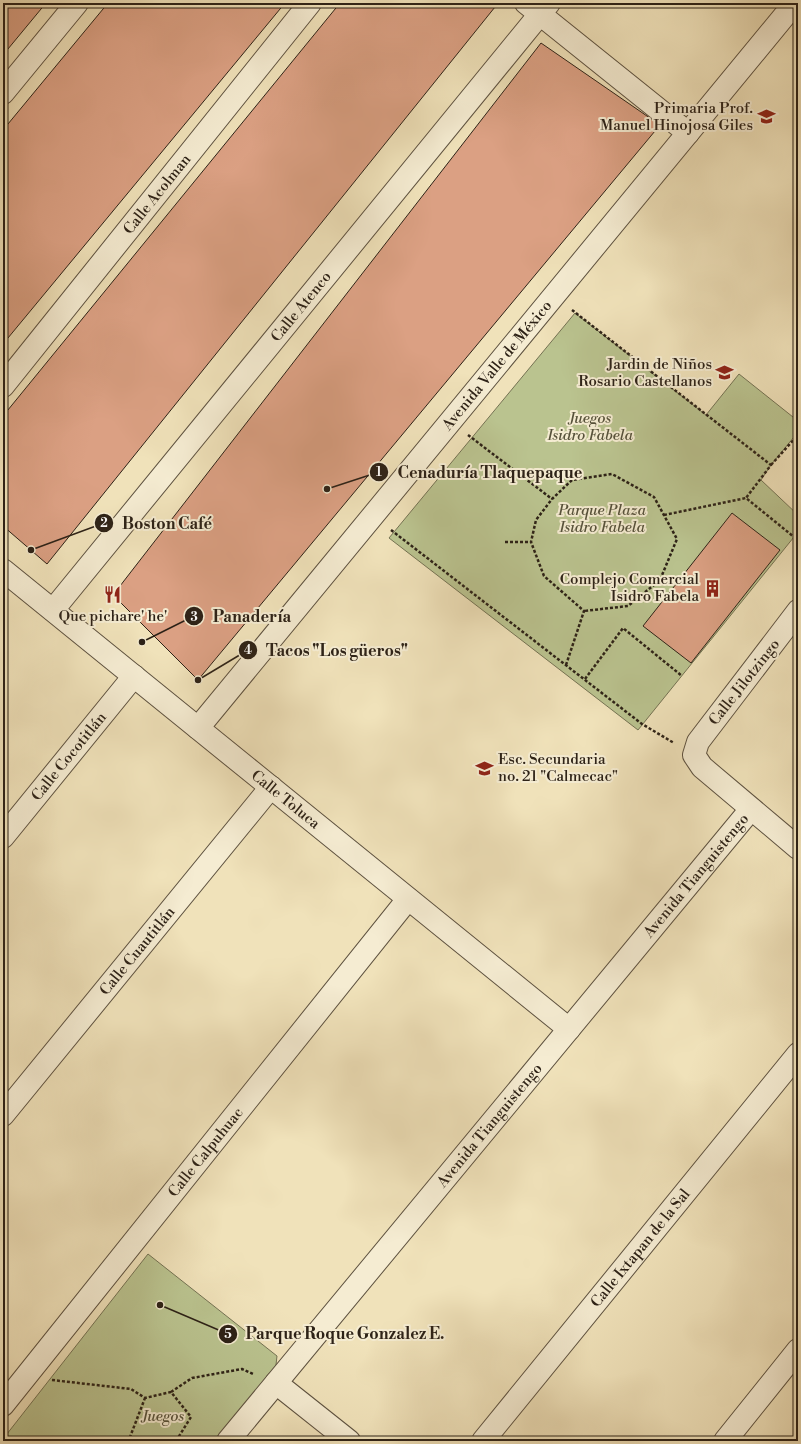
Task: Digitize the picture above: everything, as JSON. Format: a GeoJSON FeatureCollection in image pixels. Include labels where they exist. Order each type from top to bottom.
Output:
{"type":"FeatureCollection","features":[{"type":"Feature","properties":{"kind":"street"},"geometry":{"type":"LineString","coordinates":[[3,94],[77,3]]}},
{"type":"Feature","properties":{"kind":"street","name":"Calle Acolman"},"geometry":{"type":"LineString","coordinates":[[3,386],[310,3]]}},
{"type":"Feature","properties":{"kind":"street","name":"Avenida Valle de México"},"geometry":{"type":"LineString","coordinates":[[198,728],[795,3]]}},
{"type":"Feature","properties":{"kind":"street"},"geometry":{"type":"LineString","coordinates":[[538,7],[688,133]]}},
{"type":"Feature","properties":{"kind":"street","name":"Calle Atenco"},"geometry":{"type":"LineString","coordinates":[[52,610],[538,7]]}},
{"type":"Feature","properties":{"kind":"street","name":"Calle Toluca"},"geometry":{"type":"LineString","coordinates":[[3,570],[569,1029]]}},
{"type":"Feature","properties":{"kind":"street","name":"Calle Jilotzingo"},"geometry":{"type":"LineString","coordinates":[[694,755],[698,742],[798,612]]}},
{"type":"Feature","properties":{"kind":"street","name":"Calle Cocotitlán"},"geometry":{"type":"LineString","coordinates":[[3,836],[134,676]]}},
{"type":"Feature","properties":{"kind":"street"},"geometry":{"type":"LineString","coordinates":[[694,755],[702,767],[798,848]]}},
{"type":"Feature","properties":{"kind":"street","name":"Calle Cuautitlán"},"geometry":{"type":"LineString","coordinates":[[3,1115],[271,787]]}},
{"type":"Feature","properties":{"kind":"street","name":"Avenida Tianguistengo"},"geometry":{"type":"LineString","coordinates":[[228,1441],[751,809]]}},
{"type":"Feature","properties":{"kind":"street","name":"Calle Calpuhuac"},"geometry":{"type":"LineString","coordinates":[[3,1405],[408,899]]}},
{"type":"Feature","properties":{"kind":"street","name":"Calle Ixtapan de la Sal"},"geometry":{"type":"LineString","coordinates":[[483,1441],[798,1054]]}},
{"type":"Feature","properties":{"kind":"street"},"geometry":{"type":"LineString","coordinates":[[725,1441],[798,1350]]}},
{"type":"Feature","properties":{"kind":"street"},"geometry":{"type":"LineString","coordinates":[[276,1383],[349,1441]]}},
{"type":"Feature","properties":{"kind":"path"},"geometry":{"type":"LineString","coordinates":[[555,296],[771,465]]}},
{"type":"Feature","properties":{"kind":"path"},"geometry":{"type":"LineString","coordinates":[[451,421],[552,499]]}},
{"type":"Feature","properties":{"kind":"path"},"geometry":{"type":"LineString","coordinates":[[664,515],[746,498],[771,465],[798,435]]}},
{"type":"Feature","properties":{"kind":"path"},"geometry":{"type":"LineString","coordinates":[[612,474],[654,497],[677,539],[660,580],[628,606],[584,611],[544,576],[532,542],[536,520],[552,499],[572,480],[612,474]]}},
{"type":"Feature","properties":{"kind":"path"},"geometry":{"type":"LineString","coordinates":[[746,498],[794,537]]}},
{"type":"Feature","properties":{"kind":"path"},"geometry":{"type":"LineString","coordinates":[[373,516],[642,724],[694,755]]}},
{"type":"Feature","properties":{"kind":"path"},"geometry":{"type":"LineString","coordinates":[[505,542],[532,542]]}},
{"type":"Feature","properties":{"kind":"path"},"geometry":{"type":"LineString","coordinates":[[566,665],[584,611]]}},
{"type":"Feature","properties":{"kind":"path"},"geometry":{"type":"LineString","coordinates":[[584,679],[623,628],[682,676]]}},
{"type":"Feature","properties":{"kind":"path"},"geometry":{"type":"LineString","coordinates":[[24,1379],[49,1380],[131,1389],[145,1398],[171,1392],[192,1378],[242,1369],[276,1383]]}},
{"type":"Feature","properties":{"kind":"path"},"geometry":{"type":"LineString","coordinates":[[171,1392],[191,1417],[176,1441]]}},
{"type":"Feature","properties":{"kind":"path"},"geometry":{"type":"LineString","coordinates":[[126,1441],[130,1437],[145,1398]]}},
{"type":"Feature","properties":{"kind":"path"},"geometry":{"type":"LineString","coordinates":[[130,1437],[140,1441]]}},
{"type":"Feature","properties":{"kind":"green space","name":"Parque Plaza Isidro Fabela"},"geometry":{"type":"Polygon","coordinates":[[[575,313],[706,415],[739,374],[798,421],[798,432],[771,465],[761,480],[798,515],[798,532],[638,730],[389,538],[575,313]]]}},
{"type":"Feature","properties":{"kind":"green space","name":"Juegos"},"geometry":{"type":"Polygon","coordinates":[[[148,1254],[277,1356],[274,1382],[222,1441],[3,1441],[3,1439],[148,1254]]]}},
{"type":"Feature","properties":{"kind":"building"},"geometry":{"type":"Polygon","coordinates":[[[3,3],[46,3],[3,55],[3,3]]]}},
{"type":"Feature","properties":{"kind":"building"},"geometry":{"type":"Polygon","coordinates":[[[108,3],[285,3],[3,344],[3,130],[108,3]]]}},
{"type":"Feature","properties":{"kind":"building"},"geometry":{"type":"Polygon","coordinates":[[[340,3],[491,3],[495,7],[47,564],[3,526],[3,416],[340,3]]]}},
{"type":"Feature","properties":{"kind":"building"},"geometry":{"type":"Polygon","coordinates":[[[541,43],[660,125],[198,680],[113,595],[541,43]]]}},
{"type":"Feature","properties":{"kind":"building","name":"Complejo Comercial Isidro Fabela"},"geometry":{"type":"Polygon","coordinates":[[[732,513],[780,550],[691,663],[643,626],[732,513]]]}},
{"type":"Feature","properties":{"kind":"place","name":"Primaria Prof. Manuel Hinojosa Giles"},"geometry":{"type":"Point","coordinates":[766,117]}},
{"type":"Feature","properties":{"kind":"place","name":"Jardin de Niños Rosario Castellanos"},"geometry":{"type":"Point","coordinates":[725,373]}},
{"type":"Feature","properties":{"kind":"place","name":"Cenaduría Tlaquepaque"},"geometry":{"type":"Point","coordinates":[327,489]}},
{"type":"Feature","properties":{"kind":"place","name":"Boston Café"},"geometry":{"type":"Point","coordinates":[31,550]}},
{"type":"Feature","properties":{"kind":"place","name":"Complejo Comercial Isidro Fabela"},"geometry":{"type":"Point","coordinates":[712,588]}},
{"type":"Feature","properties":{"kind":"place","name":"Que pichare' he'"},"geometry":{"type":"Point","coordinates":[113,595]}},
{"type":"Feature","properties":{"kind":"place","name":"Panadería"},"geometry":{"type":"Point","coordinates":[142,642]}},
{"type":"Feature","properties":{"kind":"place","name":"Tacos \"Los güeros\""},"geometry":{"type":"Point","coordinates":[198,680]}},
{"type":"Feature","properties":{"kind":"place","name":"Esc. Secundaria no. 21 \"Calmecac\""},"geometry":{"type":"Point","coordinates":[485,768]}},
{"type":"Feature","properties":{"kind":"place","name":"Parque Roque Gonzalez E."},"geometry":{"type":"Point","coordinates":[160,1305]}},
{"type":"Feature","properties":{"kind":"park label","name":"Juegos Isidro Fabela"},"geometry":{"type":"Point","coordinates":[590,426]}}]}
